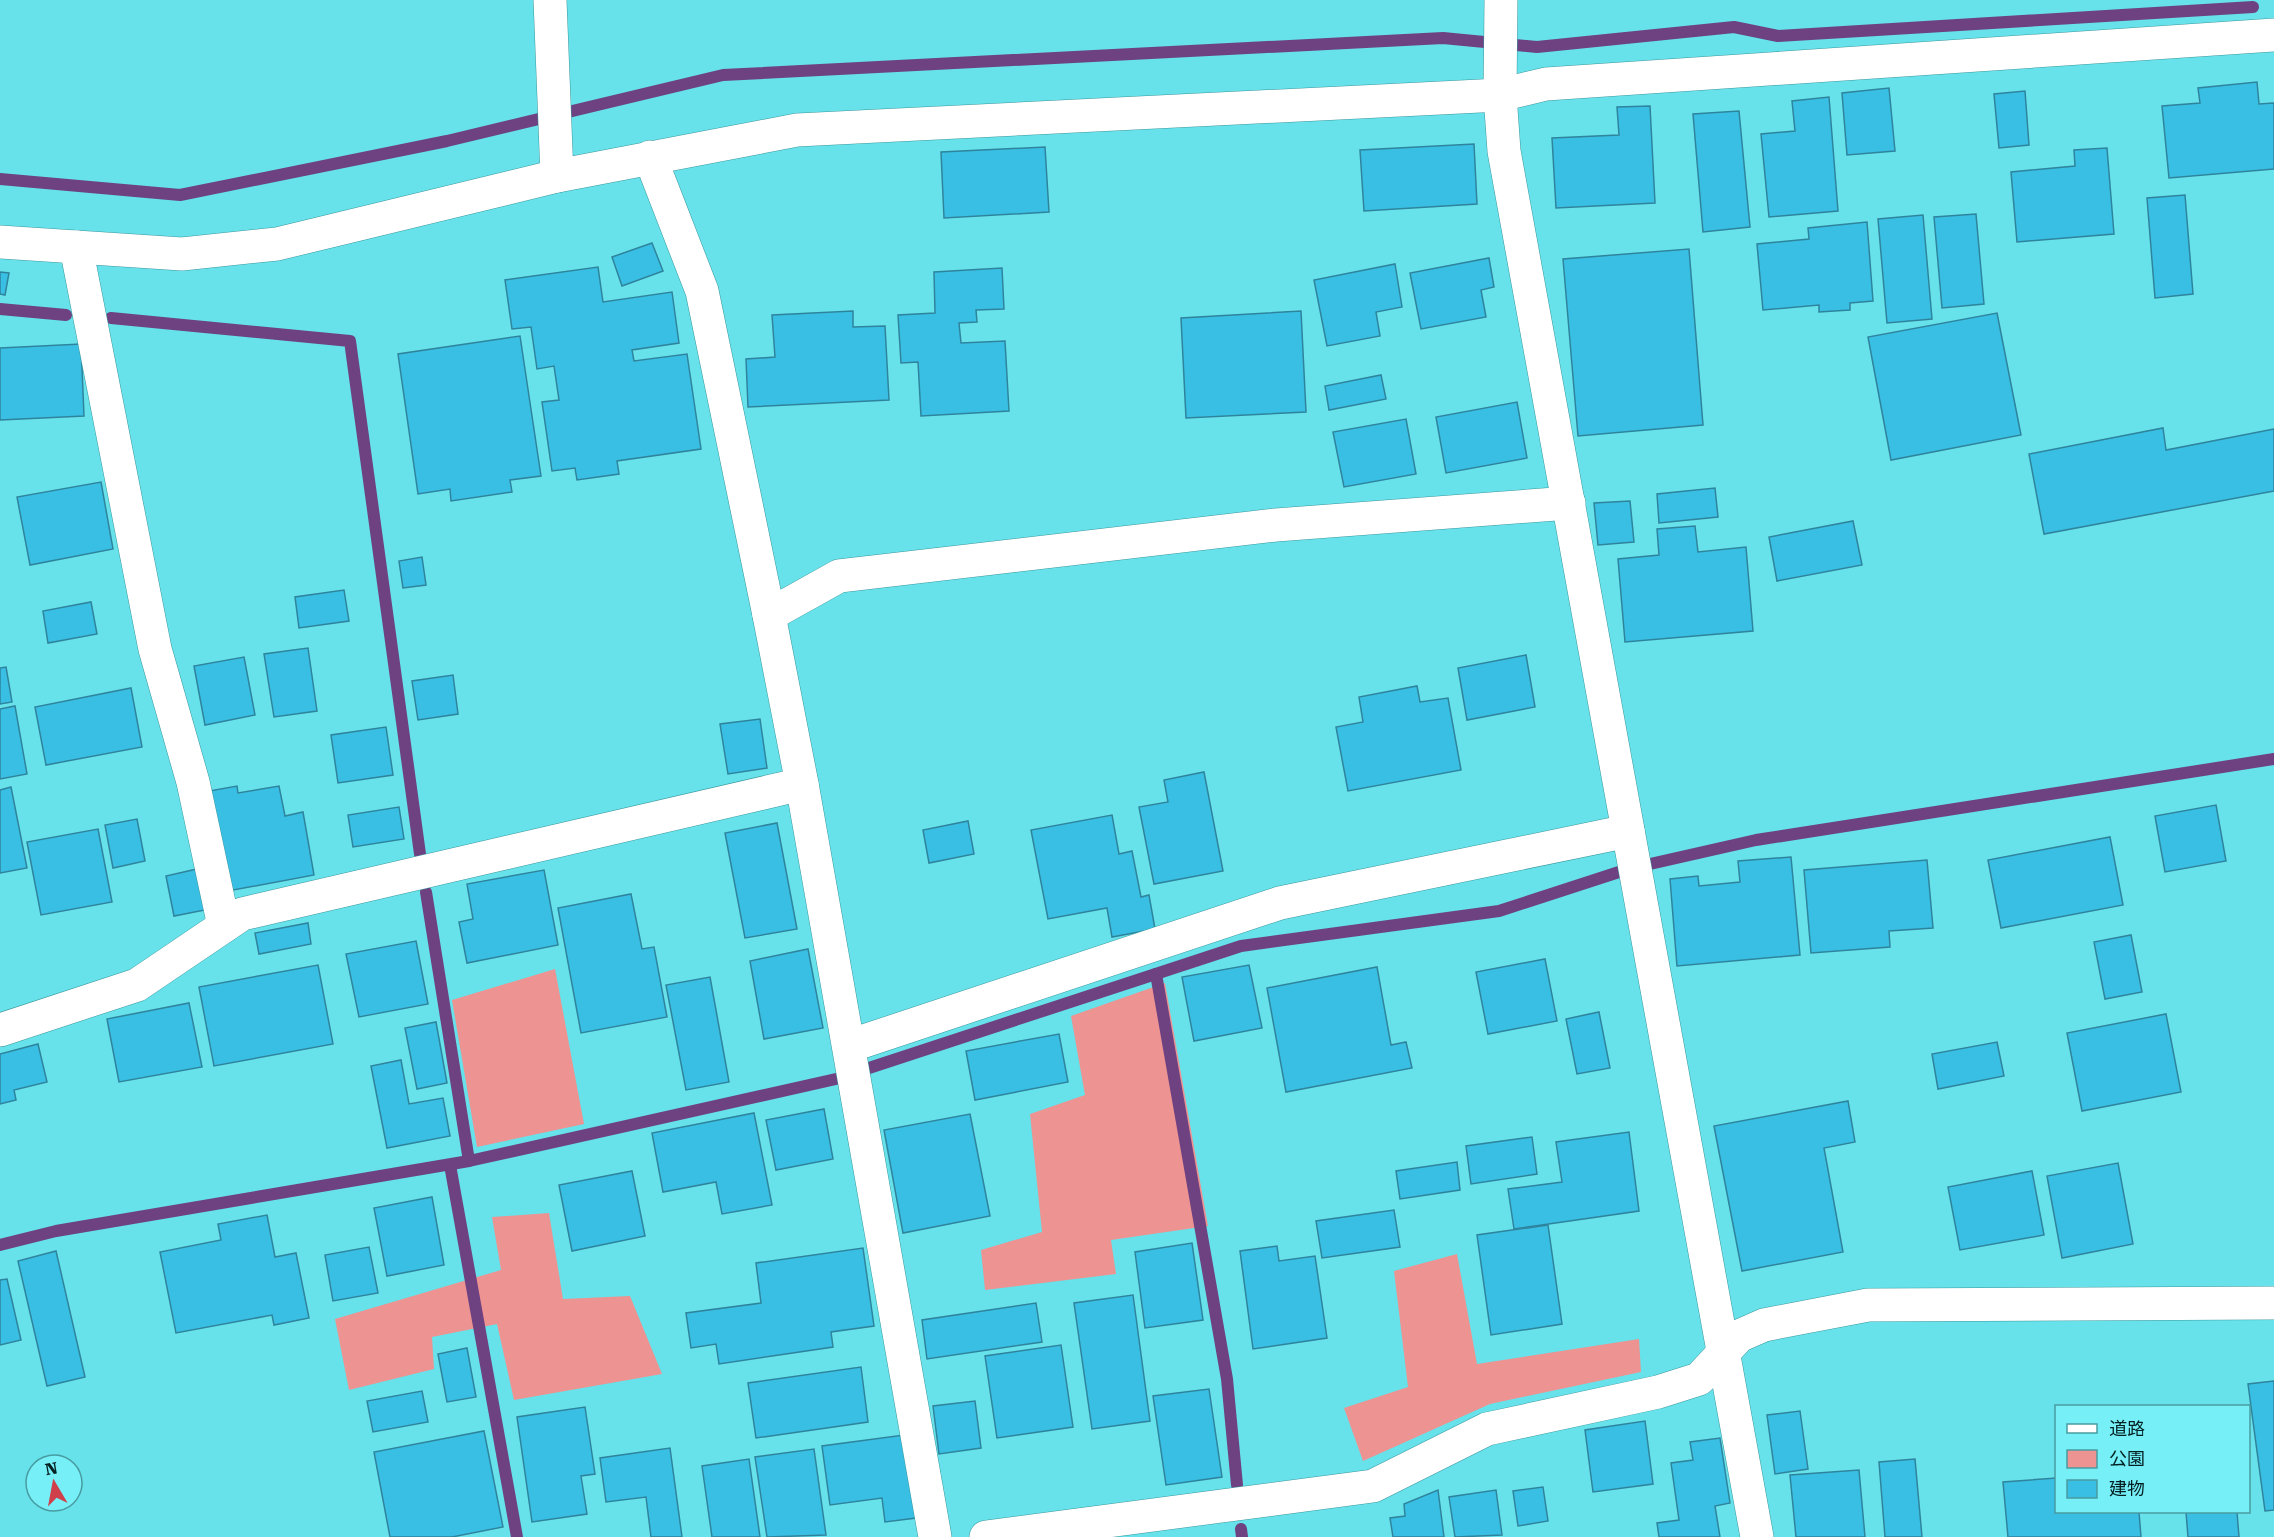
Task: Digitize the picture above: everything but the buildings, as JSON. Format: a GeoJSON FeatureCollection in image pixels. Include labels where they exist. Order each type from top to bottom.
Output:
{"type":"FeatureCollection","features":[{"type":"Feature","properties":{"kind":"street"},"geometry":{"type":"LineString","coordinates":[[550,0],[557,176]]}},
{"type":"Feature","properties":{"kind":"street"},"geometry":{"type":"LineString","coordinates":[[1501,8],[1500,95],[1504,151],[1722,1356],[1758,1537]]}},
{"type":"Feature","properties":{"kind":"street"},"geometry":{"type":"LineString","coordinates":[[0,242],[182,254],[277,244],[557,176],[797,130],[1500,95],[1546,84],[2274,35]]}},
{"type":"Feature","properties":{"kind":"street"},"geometry":{"type":"LineString","coordinates":[[650,157],[702,291],[769,615],[802,784],[935,1537]]}},
{"type":"Feature","properties":{"kind":"street"},"geometry":{"type":"LineString","coordinates":[[76,247],[155,649],[193,782],[224,926]]}},
{"type":"Feature","properties":{"kind":"street"},"geometry":{"type":"LineString","coordinates":[[769,615],[839,576],[1275,525],[1569,503]]}},
{"type":"Feature","properties":{"kind":"street"},"geometry":{"type":"LineString","coordinates":[[0,1030],[137,985],[242,915],[802,784]]}},
{"type":"Feature","properties":{"kind":"street"},"geometry":{"type":"LineString","coordinates":[[849,1046],[1280,903],[1628,831]]}},
{"type":"Feature","properties":{"kind":"street"},"geometry":{"type":"LineString","coordinates":[[986,1537],[1372,1486],[1487,1429],[1658,1392],[1699,1379],[1739,1336],[1764,1325],[1868,1305],[2274,1303]]}},
{"type":"Feature","properties":{"kind":"green space"},"geometry":{"type":"Polygon","coordinates":[[[555,969],[584,1124],[477,1147],[452,1000],[555,969]]]}},
{"type":"Feature","properties":{"kind":"green space"},"geometry":{"type":"Polygon","coordinates":[[[1165,983],[1208,1226],[1111,1240],[1116,1274],[985,1290],[981,1250],[1042,1232],[1030,1114],[1085,1095],[1071,1016],[1165,983]]]}},
{"type":"Feature","properties":{"kind":"green space"},"geometry":{"type":"Polygon","coordinates":[[[549,1213],[563,1299],[630,1296],[662,1374],[514,1400],[497,1324],[432,1337],[434,1369],[349,1390],[335,1319],[501,1270],[492,1217],[549,1213]]]}},
{"type":"Feature","properties":{"kind":"green space"},"geometry":{"type":"Polygon","coordinates":[[[1457,1254],[1477,1364],[1639,1339],[1641,1372],[1490,1404],[1363,1461],[1344,1408],[1408,1387],[1394,1271],[1457,1254]]]}},
{"type":"Feature","properties":{"kind":"waterway"},"geometry":{"type":"LineString","coordinates":[[0,179],[180,195],[447,141],[723,75],[1443,38],[1537,47],[1734,27],[1778,36],[2253,7]]}},
{"type":"Feature","properties":{"kind":"waterway"},"geometry":{"type":"LineString","coordinates":[[0,309],[66,315]]}},
{"type":"Feature","properties":{"kind":"waterway"},"geometry":{"type":"LineString","coordinates":[[111,318],[350,341],[420,854]]}},
{"type":"Feature","properties":{"kind":"waterway"},"geometry":{"type":"LineString","coordinates":[[1650,864],[1756,840],[2274,759]]}},
{"type":"Feature","properties":{"kind":"waterway"},"geometry":{"type":"LineString","coordinates":[[869,1068],[1241,946],[1499,911],[1619,872]]}},
{"type":"Feature","properties":{"kind":"waterway"},"geometry":{"type":"LineString","coordinates":[[426,892],[469,1161]]}},
{"type":"Feature","properties":{"kind":"waterway"},"geometry":{"type":"LineString","coordinates":[[1156,974],[1227,1379],[1237,1485]]}},
{"type":"Feature","properties":{"kind":"waterway"},"geometry":{"type":"LineString","coordinates":[[0,1245],[56,1231],[469,1161],[836,1079]]}},
{"type":"Feature","properties":{"kind":"waterway"},"geometry":{"type":"LineString","coordinates":[[450,1165],[517,1537]]}},
{"type":"Feature","properties":{"kind":"waterway"},"geometry":{"type":"LineString","coordinates":[[1241,1529],[1242,1537]]}}]}
